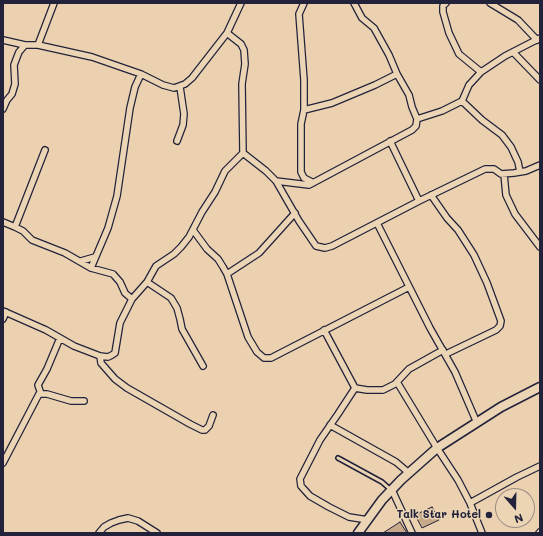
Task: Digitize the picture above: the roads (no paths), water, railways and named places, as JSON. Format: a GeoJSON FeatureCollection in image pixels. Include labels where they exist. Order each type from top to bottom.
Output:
{"type":"FeatureCollection","features":[{"type":"Feature","properties":{"kind":"street"},"geometry":{"type":"LineString","coordinates":[[38,45],[54,3]]}},
{"type":"Feature","properties":{"kind":"street"},"geometry":{"type":"LineString","coordinates":[[3,40],[25,45],[38,45],[92,57],[141,74],[174,88],[189,82],[228,33],[240,3]]}},
{"type":"Feature","properties":{"kind":"street"},"geometry":{"type":"LineString","coordinates":[[304,3],[299,14],[304,80],[304,110],[301,124],[301,172],[304,178],[312,182]]}},
{"type":"Feature","properties":{"kind":"street"},"geometry":{"type":"LineString","coordinates":[[276,181],[309,185],[312,182],[412,130],[416,126],[417,118],[409,95],[397,74],[382,40],[374,28],[360,15],[354,3]]}},
{"type":"Feature","properties":{"kind":"street"},"geometry":{"type":"LineString","coordinates":[[446,3],[443,6],[442,12],[449,33],[459,54],[481,72]]}},
{"type":"Feature","properties":{"kind":"street"},"geometry":{"type":"LineString","coordinates":[[417,118],[442,111],[462,100],[469,85],[481,72],[505,56],[539,39],[518,20],[490,3]]}},
{"type":"Feature","properties":{"kind":"street"},"geometry":{"type":"LineString","coordinates":[[3,319],[4,312],[74,346],[100,356],[108,357],[115,353],[120,324],[132,298],[147,282],[156,266],[182,247],[208,202],[216,192],[225,171],[243,154],[242,84],[244,56],[241,44],[228,33]]}},
{"type":"Feature","properties":{"kind":"street"},"geometry":{"type":"LineString","coordinates":[[3,110],[5,100],[12,94],[15,84],[14,65],[19,52],[25,45]]}},
{"type":"Feature","properties":{"kind":"street"},"geometry":{"type":"LineString","coordinates":[[513,52],[540,80]]}},
{"type":"Feature","properties":{"kind":"street"},"geometry":{"type":"LineString","coordinates":[[90,268],[108,228],[117,196],[130,108],[135,87],[141,74]]}},
{"type":"Feature","properties":{"kind":"street"},"geometry":{"type":"LineString","coordinates":[[304,110],[332,102],[375,85],[397,74]]}},
{"type":"Feature","properties":{"kind":"street"},"geometry":{"type":"LineString","coordinates":[[177,141],[183,125],[184,114],[180,86]]}},
{"type":"Feature","properties":{"kind":"street"},"geometry":{"type":"LineString","coordinates":[[462,100],[482,120],[502,135],[511,147],[518,162],[520,172]]}},
{"type":"Feature","properties":{"kind":"street"},"geometry":{"type":"LineString","coordinates":[[390,141],[419,201]]}},
{"type":"Feature","properties":{"kind":"street"},"geometry":{"type":"LineString","coordinates":[[15,227],[45,150]]}},
{"type":"Feature","properties":{"kind":"street"},"geometry":{"type":"LineString","coordinates":[[243,154],[266,171],[276,181],[316,246],[321,248],[332,246],[485,169],[491,168],[501,174],[504,174],[520,172],[540,166]]}},
{"type":"Feature","properties":{"kind":"street"},"geometry":{"type":"LineString","coordinates":[[504,174],[506,195],[515,214],[540,247]]}},
{"type":"Feature","properties":{"kind":"street"},"geometry":{"type":"LineString","coordinates":[[354,388],[380,391],[397,382],[409,369],[496,330],[500,326],[501,321],[487,283],[474,255],[458,230],[447,218],[431,195]]}},
{"type":"Feature","properties":{"kind":"street"},"geometry":{"type":"LineString","coordinates":[[227,274],[259,253],[295,213]]}},
{"type":"Feature","properties":{"kind":"street"},"geometry":{"type":"LineString","coordinates":[[3,222],[23,231],[32,240],[65,253],[81,261],[90,268],[113,274],[120,282],[125,292],[132,298]]}},
{"type":"Feature","properties":{"kind":"street"},"geometry":{"type":"LineString","coordinates":[[377,223],[430,328],[455,372],[477,423]]}},
{"type":"Feature","properties":{"kind":"street"},"geometry":{"type":"LineString","coordinates":[[192,230],[207,250],[218,259],[227,274],[248,337],[261,356],[266,359],[271,358],[409,287]]}},
{"type":"Feature","properties":{"kind":"street"},"geometry":{"type":"LineString","coordinates":[[81,261],[95,257]]}},
{"type":"Feature","properties":{"kind":"street"},"geometry":{"type":"LineString","coordinates":[[147,282],[170,298],[177,308],[182,329],[203,366]]}},
{"type":"Feature","properties":{"kind":"street"},"geometry":{"type":"LineString","coordinates":[[324,330],[354,388]]}},
{"type":"Feature","properties":{"kind":"street"},"geometry":{"type":"LineString","coordinates":[[41,394],[38,384],[47,369],[60,338]]}},
{"type":"Feature","properties":{"kind":"street"},"geometry":{"type":"LineString","coordinates":[[100,356],[101,363],[115,379],[127,388],[190,424],[202,430],[206,430],[213,415]]}},
{"type":"Feature","properties":{"kind":"street"},"geometry":{"type":"LineString","coordinates":[[397,382],[451,469],[470,503],[482,533]]}},
{"type":"Feature","properties":{"kind":"street"},"geometry":{"type":"LineString","coordinates":[[358,533],[382,500],[437,448],[501,407],[540,387]]}},
{"type":"Feature","properties":{"kind":"street"},"geometry":{"type":"LineString","coordinates":[[354,388],[320,440],[307,468],[300,479],[300,486],[310,496],[329,508],[349,517],[368,520]]}},
{"type":"Feature","properties":{"kind":"street"},"geometry":{"type":"LineString","coordinates":[[3,463],[37,396],[47,394],[71,401],[84,401]]}},
{"type":"Feature","properties":{"kind":"street"},"geometry":{"type":"LineString","coordinates":[[330,425],[396,462],[409,473]]}},
{"type":"Feature","properties":{"kind":"street"},"geometry":{"type":"LineString","coordinates":[[470,503],[540,466]]}},
{"type":"Feature","properties":{"kind":"street"},"geometry":{"type":"LineString","coordinates":[[392,490],[412,533]]}},
{"type":"Feature","properties":{"kind":"street"},"geometry":{"type":"LineString","coordinates":[[99,533],[104,527],[111,523],[128,518],[157,533]]}},
{"type":"Feature","properties":{"kind":"lane"},"geometry":{"type":"LineString","coordinates":[[338,458],[382,482],[392,490]]}},
{"type":"Feature","properties":{"kind":"place","name":"Talk Star Hotel"},"geometry":{"type":"Point","coordinates":[489,515]}}]}
